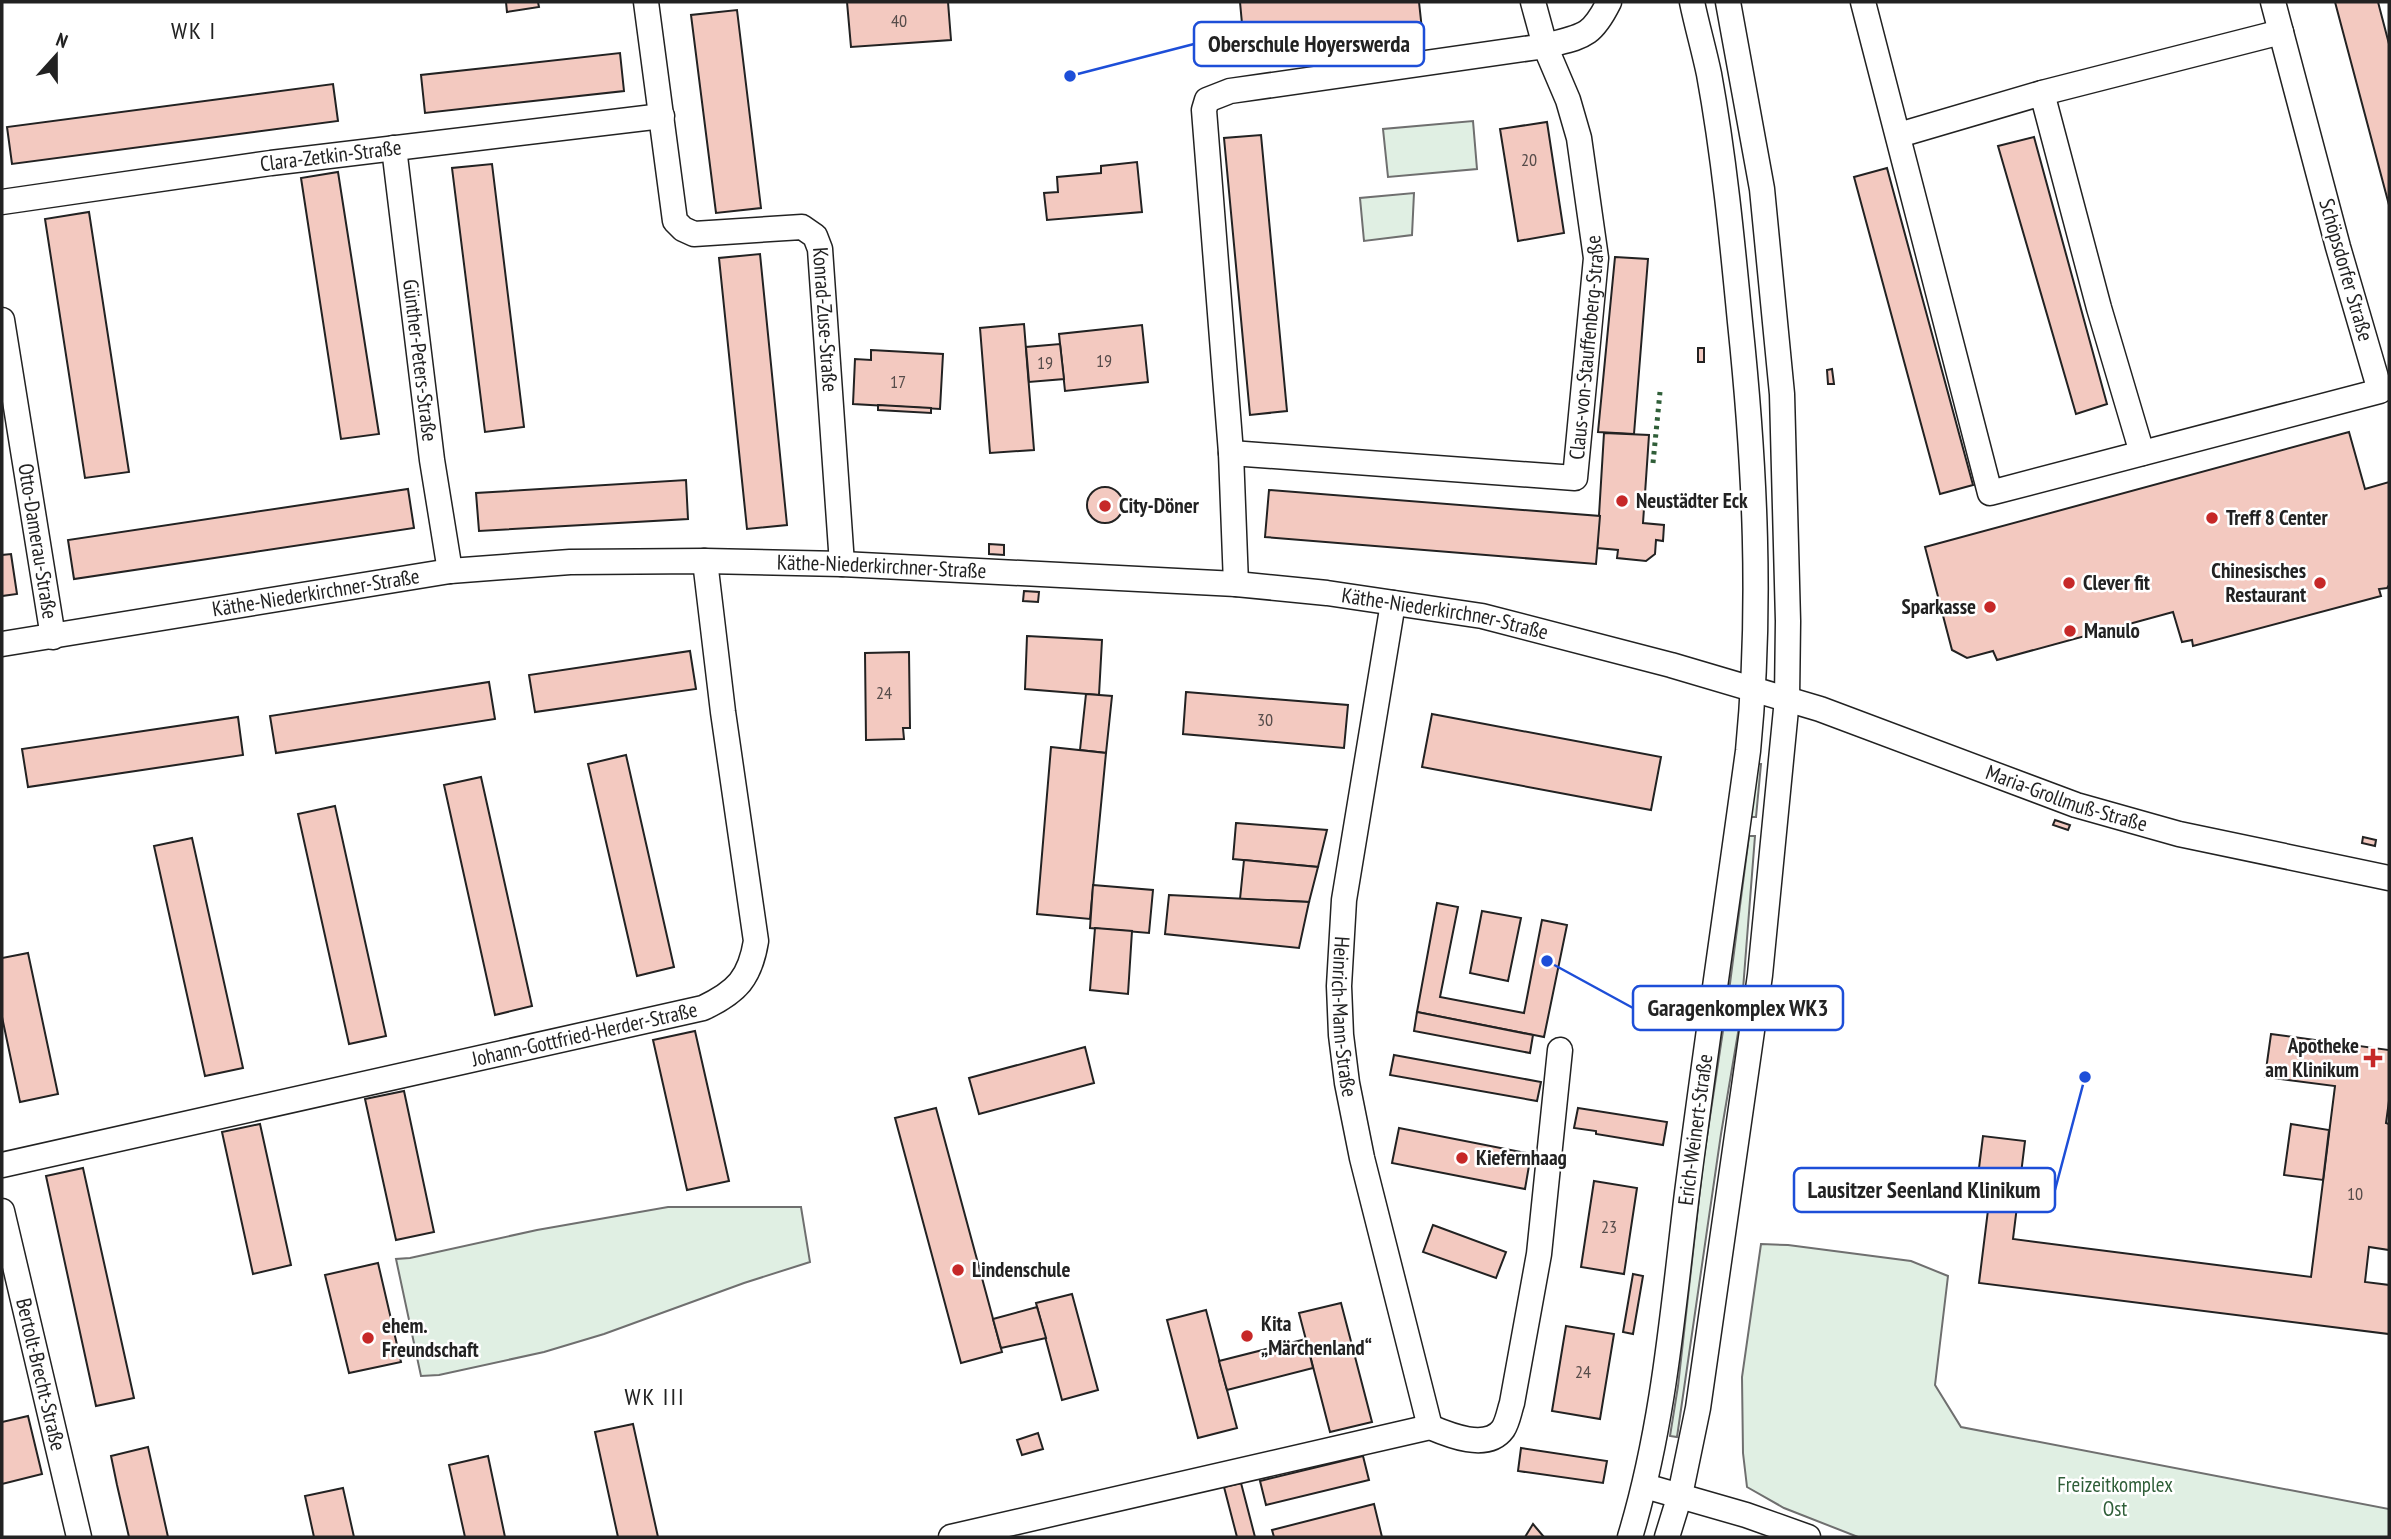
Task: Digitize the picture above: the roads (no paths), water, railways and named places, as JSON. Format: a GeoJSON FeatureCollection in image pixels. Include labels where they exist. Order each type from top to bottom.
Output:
{"type":"FeatureCollection","features":[{"type":"Feature","properties":{"kind":"street","name":"Konrad-Zuse-Straße"},"geometry":{"type":"LineString","coordinates":[[646,2],[675,220],[683,229],[694,234],[795,226],[808,230],[818,242],[826,311],[842,564]]}},
{"type":"Feature","properties":{"kind":"street","name":"Claus-von-Stauffenberg-Straße"},"geometry":{"type":"LineString","coordinates":[[1231,453],[1574,478],[1596,258],[1579,138],[1568,100],[1545,46],[1533,2]]}},
{"type":"Feature","properties":{"kind":"street"},"geometry":{"type":"LineString","coordinates":[[1236,584],[1231,453],[1204,110],[1207,100],[1230,91],[1545,46],[1581,37],[1597,26],[1609,2]]}},
{"type":"Feature","properties":{"kind":"street"},"geometry":{"type":"LineString","coordinates":[[1692,2],[1709,74],[1732,239],[1748,404],[1756,512],[1754,688]]}},
{"type":"Feature","properties":{"kind":"street"},"geometry":{"type":"LineString","coordinates":[[1728,2],[1762,189],[1782,394],[1788,621],[1787,699]]}},
{"type":"Feature","properties":{"kind":"street","name":"Schöpsdorfer Straße"},"geometry":{"type":"LineString","coordinates":[[1863,2],[1990,493],[2380,391],[2338,247],[2273,2]]}},
{"type":"Feature","properties":{"kind":"street"},"geometry":{"type":"LineString","coordinates":[[1899,135],[2042,93],[2281,32]]}},
{"type":"Feature","properties":{"kind":"street"},"geometry":{"type":"LineString","coordinates":[[2042,93],[2099,308],[2142,453]]}},
{"type":"Feature","properties":{"kind":"street","name":"Clara-Zetkin-Straße"},"geometry":{"type":"LineString","coordinates":[[2,202],[271,163],[662,116]]}},
{"type":"Feature","properties":{"kind":"street","name":"Günther-Peters-Straße"},"geometry":{"type":"LineString","coordinates":[[394,148],[432,460],[450,571]]}},
{"type":"Feature","properties":{"kind":"street","name":"Otto-Damerau-Straße"},"geometry":{"type":"LineString","coordinates":[[2,320],[53,637]]}},
{"type":"Feature","properties":{"kind":"street","name":"Johann-Gottfried-Herder-Straße"},"geometry":{"type":"LineString","coordinates":[[2,1165],[703,1008],[721,1000],[736,988],[749,972],[756,941],[723,712],[705,561]]}},
{"type":"Feature","properties":{"kind":"street","name":"Käthe-Niederkirchner-Straße"},"geometry":{"type":"LineString","coordinates":[[2,644],[450,571],[570,562],[842,564],[1236,584],[1327,593],[1482,616],[1754,688]]}},
{"type":"Feature","properties":{"kind":"street","name":"Heinrich-Mann-Straße"},"geometry":{"type":"LineString","coordinates":[[1393,603],[1344,900],[1340,942],[1340,1011],[1347,1083],[1362,1158],[1430,1427]]}},
{"type":"Feature","properties":{"kind":"street","name":"Maria-Grollmuß-Straße"},"geometry":{"type":"LineString","coordinates":[[1754,688],[2076,805],[2179,834],[2389,878]]}},
{"type":"Feature","properties":{"kind":"street","name":"Erich-Weinert-Straße"},"geometry":{"type":"LineString","coordinates":[[1630,1537],[1645,1486],[1665,1370],[1748,751],[1754,688]]}},
{"type":"Feature","properties":{"kind":"street","name":"Erich-Weinert-Straße"},"geometry":{"type":"LineString","coordinates":[[1667,1537],[1680,1495],[1698,1408],[1760,975],[1787,699]]}},
{"type":"Feature","properties":{"kind":"street"},"geometry":{"type":"LineString","coordinates":[[951,1537],[1430,1427],[1454,1436],[1487,1439],[1500,1432],[1507,1420],[1539,1254],[1560,1049]]}},
{"type":"Feature","properties":{"kind":"street","name":"Bertolt-Brecht-Straße"},"geometry":{"type":"LineString","coordinates":[[2,1211],[79,1537]]}},
{"type":"Feature","properties":{"kind":"street"},"geometry":{"type":"LineString","coordinates":[[1645,1486],[1746,1515],[1808,1537]]}},
{"type":"Feature","properties":{"kind":"place","name":"Oberschule Hoyerswerda"},"geometry":{"type":"Point","coordinates":[1070,76]}},
{"type":"Feature","properties":{"kind":"place","name":"Neustädter Eck"},"geometry":{"type":"Point","coordinates":[1622,501]}},
{"type":"Feature","properties":{"kind":"place","name":"City-Döner"},"geometry":{"type":"Point","coordinates":[1105,506]}},
{"type":"Feature","properties":{"kind":"place","name":"Treff 8 Center"},"geometry":{"type":"Point","coordinates":[2212,518]}},
{"type":"Feature","properties":{"kind":"place","name":"Clever fit"},"geometry":{"type":"Point","coordinates":[2069,583]}},
{"type":"Feature","properties":{"kind":"place","name":"Chinesisches Restaurant"},"geometry":{"type":"Point","coordinates":[2320,583]}},
{"type":"Feature","properties":{"kind":"place","name":"Sparkasse"},"geometry":{"type":"Point","coordinates":[1990,607]}},
{"type":"Feature","properties":{"kind":"place","name":"Manulo"},"geometry":{"type":"Point","coordinates":[2070,631]}},
{"type":"Feature","properties":{"kind":"place","name":"Garagenkomplex WK3"},"geometry":{"type":"Point","coordinates":[1547,961]}},
{"type":"Feature","properties":{"kind":"place","name":"Apotheke am Klinikum"},"geometry":{"type":"Point","coordinates":[2373,1058]}},
{"type":"Feature","properties":{"kind":"place","name":"Lausitzer Seenland Klinikum"},"geometry":{"type":"Point","coordinates":[2085,1077]}},
{"type":"Feature","properties":{"kind":"place","name":"Kiefernhaag"},"geometry":{"type":"Point","coordinates":[1462,1158]}},
{"type":"Feature","properties":{"kind":"place","name":"Lindenschule"},"geometry":{"type":"Point","coordinates":[958,1270]}},
{"type":"Feature","properties":{"kind":"place","name":"Kita „Märchenland“"},"geometry":{"type":"Point","coordinates":[1247,1336]}},
{"type":"Feature","properties":{"kind":"place","name":"ehem. Freundschaft"},"geometry":{"type":"Point","coordinates":[368,1338]}},
{"type":"Feature","properties":{"kind":"district","name":"WK I"},"geometry":{"type":"Point","coordinates":[194,31]}},
{"type":"Feature","properties":{"kind":"district","name":"WK III"},"geometry":{"type":"Point","coordinates":[655,1397]}},
{"type":"Feature","properties":{"kind":"park label","name":"Freizeitkomplex Ost"},"geometry":{"type":"Point","coordinates":[2115,1497]}}]}
